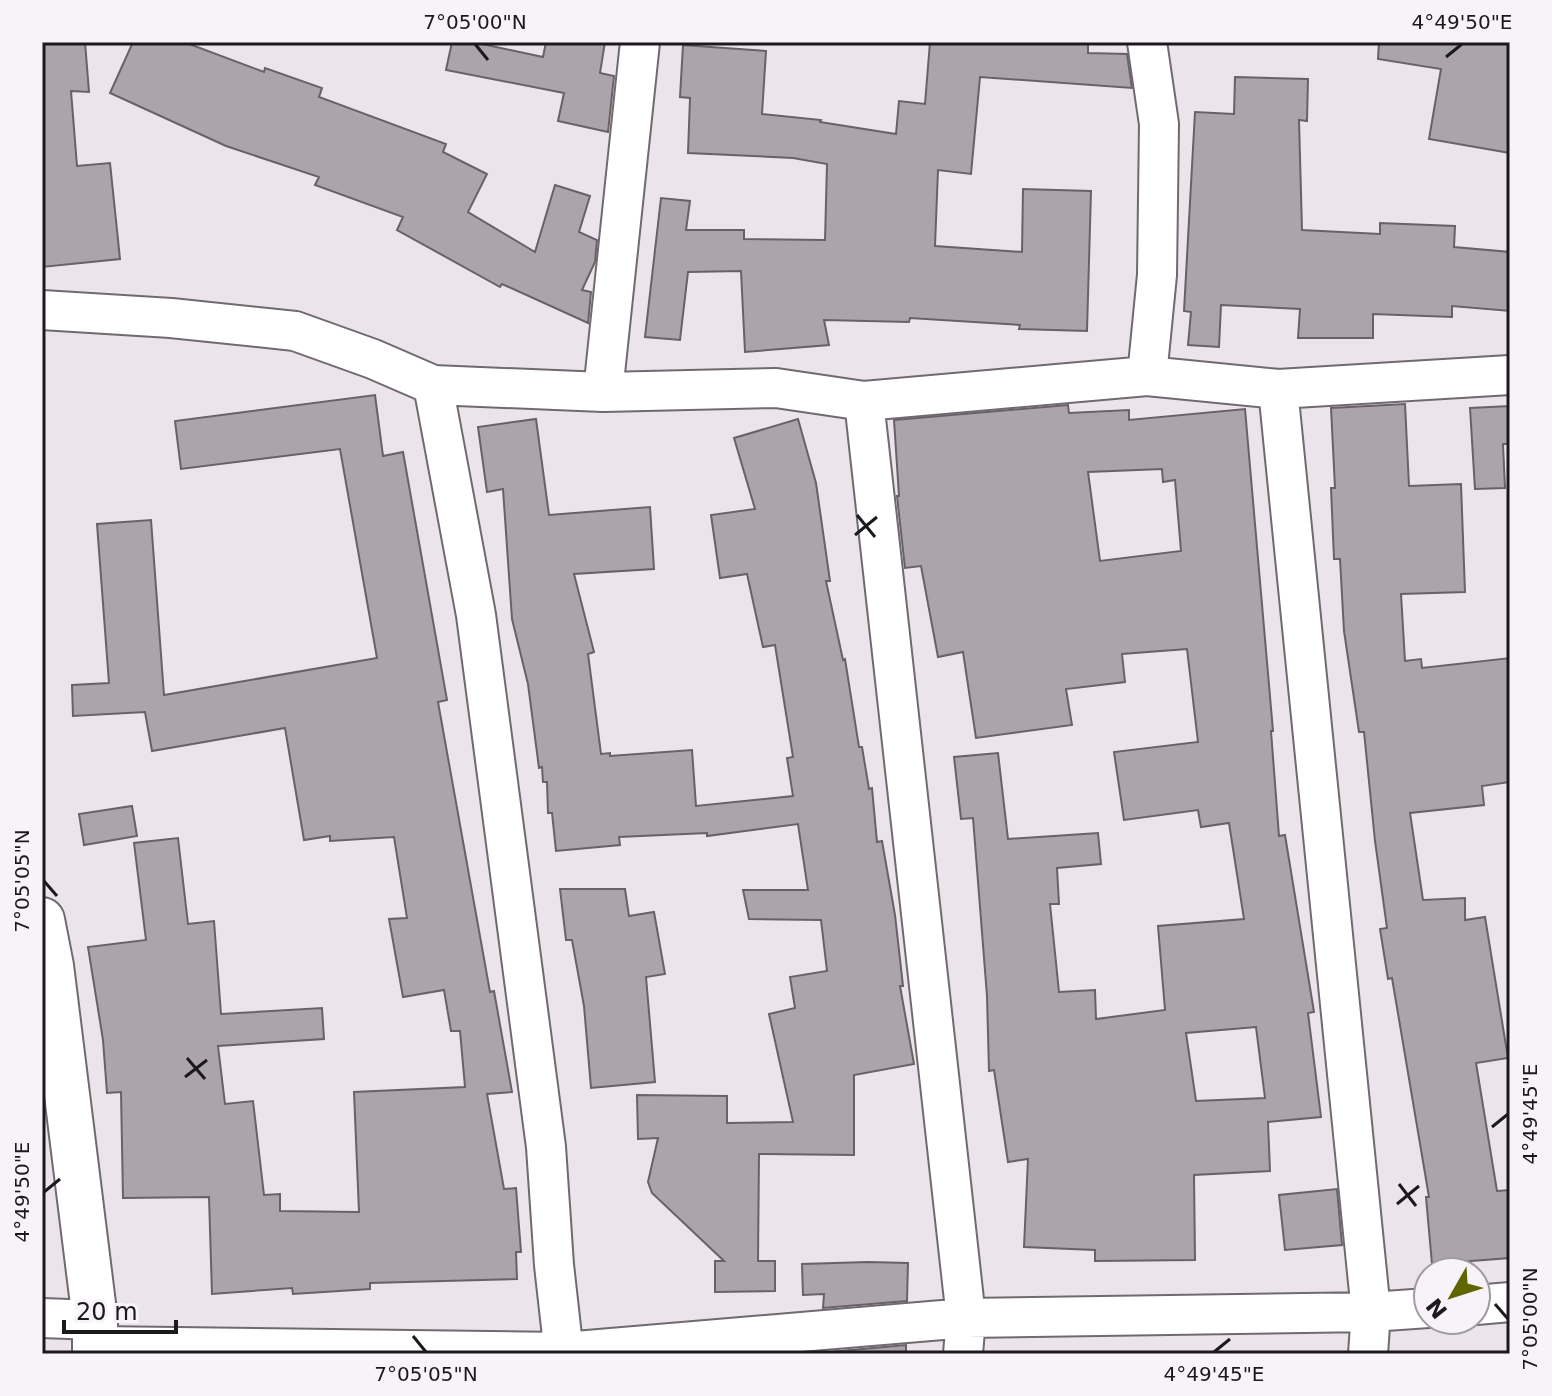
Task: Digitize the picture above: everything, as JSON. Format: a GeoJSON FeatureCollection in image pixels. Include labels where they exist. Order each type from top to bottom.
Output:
{"type":"FeatureCollection","features":[{"type":"Feature","properties":{"kind":"street"},"geometry":{"type":"LineString","coordinates":[[603,392],[640,42]]}},
{"type":"Feature","properties":{"kind":"street"},"geometry":{"type":"LineString","coordinates":[[1147,42],[1159,139],[1157,275],[1147,376]]}},
{"type":"Feature","properties":{"kind":"street"},"geometry":{"type":"LineString","coordinates":[[42,310],[171,318],[295,331],[433,385],[603,392],[776,388],[864,401],[1147,376],[1278,389],[1510,375]]}},
{"type":"Feature","properties":{"kind":"street"},"geometry":{"type":"LineString","coordinates":[[433,385],[476,615],[546,1147],[564,1353]]}},
{"type":"Feature","properties":{"kind":"street"},"geometry":{"type":"LineString","coordinates":[[1278,389],[1371,1312],[1368,1354]]}},
{"type":"Feature","properties":{"kind":"street"},"geometry":{"type":"LineString","coordinates":[[864,401],[964,1336]]}},
{"type":"Feature","properties":{"kind":"street"},"geometry":{"type":"LineString","coordinates":[[42,920],[51,966],[95,1340]]}},
{"type":"Feature","properties":{"kind":"street"},"geometry":{"type":"LineString","coordinates":[[42,1318],[95,1340],[564,1353],[964,1336],[1412,1309]]}},
{"type":"Feature","properties":{"kind":"building"},"geometry":{"type":"Polygon","coordinates":[[[42,42],[85,42],[89,92],[71,91],[77,166],[110,163],[120,259],[42,267],[42,42]]]}},
{"type":"Feature","properties":{"kind":"building"},"geometry":{"type":"Polygon","coordinates":[[[133,42],[184,42],[264,72],[265,68],[322,88],[319,97],[446,144],[443,152],[487,174],[468,212],[535,252],[555,185],[590,196],[579,232],[597,240],[595,262],[582,290],[591,292],[588,323],[502,284],[500,287],[397,230],[403,217],[315,185],[319,177],[226,146],[110,93],[133,42]]]}},
{"type":"Feature","properties":{"kind":"building"},"geometry":{"type":"Polygon","coordinates":[[[452,42],[473,42],[543,57],[546,42],[605,42],[600,73],[614,76],[608,132],[558,121],[564,93],[446,70],[452,42]]]}},
{"type":"Feature","properties":{"kind":"building"},"geometry":{"type":"Polygon","coordinates":[[[930,42],[1088,42],[1088,53],[1127,54],[1132,88],[980,77],[971,174],[938,170],[935,246],[1022,252],[1023,189],[1091,191],[1087,331],[1019,329],[1020,325],[910,318],[909,322],[824,320],[829,345],[745,352],[741,271],[688,272],[680,340],[645,337],[661,198],[690,201],[686,230],[744,230],[744,239],[825,240],[827,164],[793,158],[688,153],[690,98],[680,97],[683,45],[766,51],[762,114],[821,120],[896,134],[899,101],[925,104],[930,42]]]}},
{"type":"Feature","properties":{"kind":"building"},"geometry":{"type":"Polygon","coordinates":[[[1379,42],[1510,42],[1510,153],[1429,139],[1441,69],[1378,59],[1379,42]]]}},
{"type":"Feature","properties":{"kind":"building"},"geometry":{"type":"Polygon","coordinates":[[[1235,77],[1308,79],[1307,121],[1299,120],[1302,230],[1380,234],[1380,223],[1455,226],[1454,247],[1510,252],[1510,311],[1452,306],[1452,317],[1373,314],[1373,338],[1298,338],[1300,309],[1221,305],[1219,347],[1188,345],[1191,312],[1184,311],[1195,112],[1234,114],[1235,77]]]}},
{"type":"Feature","properties":{"kind":"building"},"geometry":{"type":"Polygon","coordinates":[[[375,395],[383,456],[403,452],[447,700],[438,702],[490,992],[494,991],[512,1092],[487,1094],[504,1189],[516,1188],[521,1252],[516,1252],[517,1279],[370,1283],[370,1289],[293,1294],[292,1288],[212,1294],[209,1197],[123,1198],[121,1092],[107,1093],[103,1040],[88,947],[146,940],[134,843],[178,838],[188,924],[214,921],[221,1014],[322,1008],[324,1039],[218,1046],[225,1104],[253,1101],[264,1195],[280,1194],[280,1211],[359,1212],[354,1092],[465,1087],[460,1031],[451,1031],[444,990],[403,997],[389,919],[407,918],[394,837],[330,841],[330,836],[304,840],[285,728],[152,751],[145,712],[73,716],[72,685],[109,683],[97,524],[151,520],[164,695],[377,658],[340,449],[181,469],[175,421],[375,395]]]}},
{"type":"Feature","properties":{"kind":"building"},"geometry":{"type":"Polygon","coordinates":[[[1405,404],[1409,486],[1461,484],[1465,592],[1401,594],[1405,661],[1421,659],[1422,668],[1510,658],[1510,782],[1482,786],[1484,805],[1410,813],[1423,900],[1465,898],[1465,920],[1485,917],[1508,1058],[1476,1063],[1497,1191],[1510,1190],[1510,1258],[1431,1256],[1426,1197],[1429,1197],[1392,978],[1388,979],[1380,929],[1387,928],[1364,732],[1359,732],[1344,631],[1340,559],[1334,559],[1331,488],[1335,488],[1331,408],[1405,404]]]}},
{"type":"Feature","properties":{"kind":"building"},"geometry":{"type":"Polygon","coordinates":[[[1068,405],[1069,413],[1129,410],[1129,420],[1245,409],[1279,836],[1285,835],[1314,1012],[1308,1013],[1321,1117],[1268,1122],[1270,1171],[1194,1175],[1195,1260],[1095,1261],[1095,1250],[1024,1247],[1028,1159],[1008,1162],[994,1070],[989,1071],[987,996],[973,818],[961,819],[954,757],[998,753],[1008,839],[1098,833],[1101,864],[1057,868],[1059,904],[1050,904],[1059,992],[1095,990],[1096,1019],[1165,1010],[1158,926],[1244,919],[1229,823],[1201,827],[1198,810],[1124,820],[1114,752],[1198,742],[1187,649],[1122,654],[1125,682],[1066,689],[1072,725],[976,738],[963,652],[938,657],[921,566],[905,568],[897,496],[894,420],[1068,405]],[[1162,469],[1088,472],[1100,561],[1181,551],[1175,480],[1163,482],[1162,469]],[[1256,1027],[1186,1033],[1196,1101],[1265,1098],[1256,1027]]]}},
{"type":"Feature","properties":{"kind":"building"},"geometry":{"type":"Polygon","coordinates":[[[1510,406],[1510,444],[1503,444],[1505,488],[1475,489],[1470,408],[1510,406]]]}},
{"type":"Feature","properties":{"kind":"building"},"geometry":{"type":"Polygon","coordinates":[[[536,419],[549,515],[650,507],[654,569],[574,574],[594,652],[588,654],[601,754],[692,750],[696,806],[793,796],[787,758],[793,757],[775,645],[763,647],[747,574],[720,578],[711,515],[755,509],[734,438],[798,419],[816,483],[830,581],[826,581],[845,659],[859,747],[862,747],[869,789],[872,788],[877,842],[882,841],[895,915],[903,986],[900,986],[914,1064],[854,1075],[854,1155],[759,1154],[758,1261],[775,1261],[775,1291],[715,1292],[715,1261],[724,1261],[652,1193],[648,1182],[658,1138],[638,1139],[637,1095],[727,1096],[727,1123],[793,1122],[769,1014],[795,1008],[790,977],[827,971],[821,920],[749,919],[743,890],[808,890],[798,824],[707,836],[707,833],[619,837],[620,845],[556,851],[552,813],[548,813],[547,782],[543,782],[542,767],[539,768],[528,684],[512,619],[503,489],[487,492],[478,427],[536,419]]]}},
{"type":"Feature","properties":{"kind":"building"},"geometry":{"type":"Polygon","coordinates":[[[132,806],[137,836],[84,845],[79,814],[132,806]]]}},
{"type":"Feature","properties":{"kind":"building"},"geometry":{"type":"Polygon","coordinates":[[[560,889],[625,889],[629,916],[654,912],[665,974],[646,977],[655,1082],[591,1088],[584,1006],[572,940],[566,940],[560,889]]]}},
{"type":"Feature","properties":{"kind":"building"},"geometry":{"type":"Polygon","coordinates":[[[1337,1189],[1342,1245],[1285,1250],[1279,1195],[1337,1189]]]}},
{"type":"Feature","properties":{"kind":"building"},"geometry":{"type":"Polygon","coordinates":[[[908,1263],[907,1301],[823,1308],[824,1294],[803,1295],[802,1264],[908,1263]]]}},
{"type":"Feature","properties":{"kind":"building"},"geometry":{"type":"Polygon","coordinates":[[[906,1345],[906,1354],[818,1354],[818,1353],[906,1345]]]}}]}
